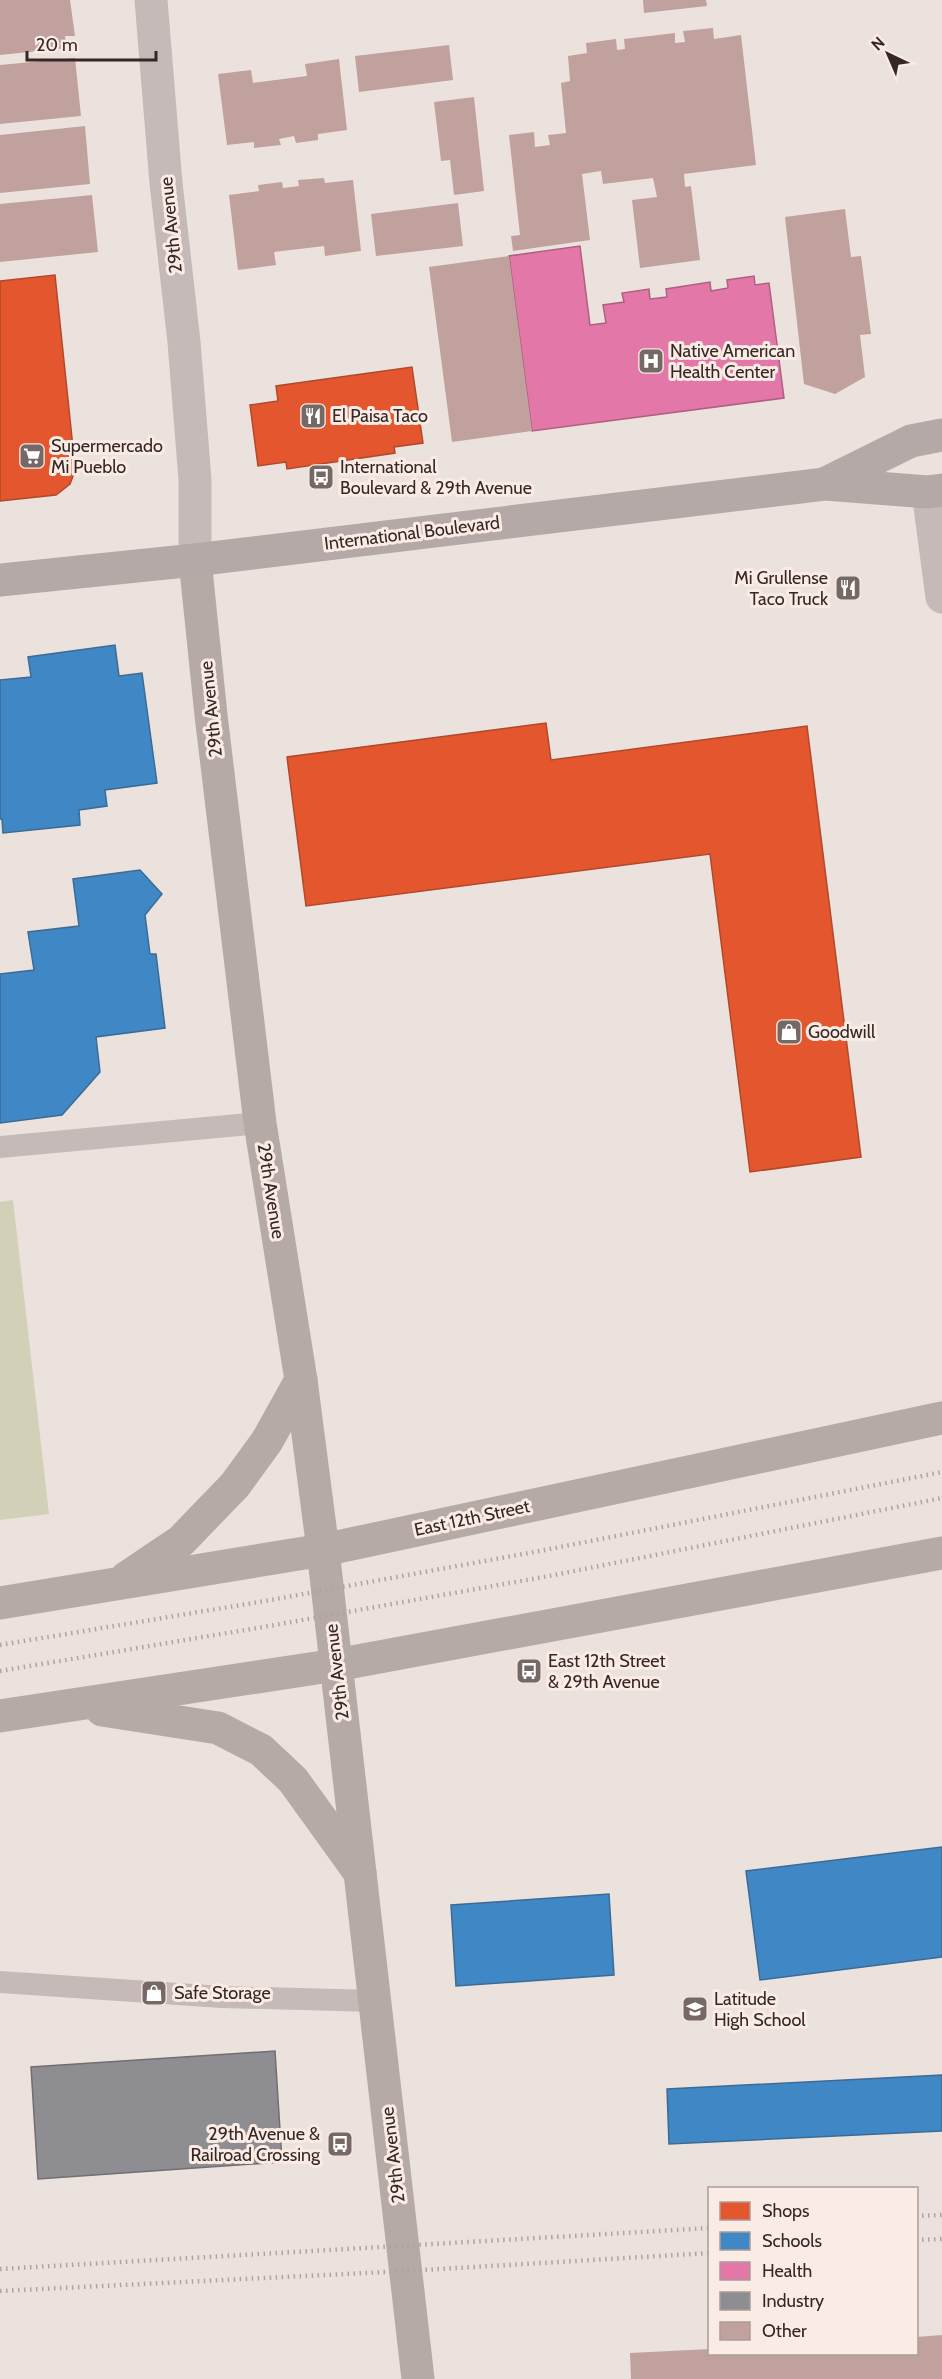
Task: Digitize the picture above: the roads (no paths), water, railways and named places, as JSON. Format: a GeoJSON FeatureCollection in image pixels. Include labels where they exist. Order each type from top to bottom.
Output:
{"type":"FeatureCollection","features":[{"type":"Feature","properties":{"kind":"main road","name":"International Boulevard"},"geometry":{"type":"LineString","coordinates":[[825,483],[911,441],[942,435]]}},
{"type":"Feature","properties":{"kind":"main road","name":"International Boulevard"},"geometry":{"type":"LineString","coordinates":[[0,580],[195,560],[825,483],[935,491]]}},
{"type":"Feature","properties":{"kind":"main road","name":"29th Avenue"},"geometry":{"type":"LineString","coordinates":[[195,560],[210,715],[260,1123],[301,1380],[323,1550],[418,2379]]}},
{"type":"Feature","properties":{"kind":"main road"},"geometry":{"type":"LineString","coordinates":[[117,1584],[181,1541],[235,1485],[267,1441],[301,1380]]}},
{"type":"Feature","properties":{"kind":"main road","name":"East 12th Street"},"geometry":{"type":"LineString","coordinates":[[0,1603],[323,1550],[942,1418]]}},
{"type":"Feature","properties":{"kind":"main road"},"geometry":{"type":"LineString","coordinates":[[0,1716],[336,1665],[942,1553]]}},
{"type":"Feature","properties":{"kind":"main road"},"geometry":{"type":"LineString","coordinates":[[71,1705],[218,1728],[261,1750],[293,1780],[361,1874]]}},
{"type":"Feature","properties":{"kind":"street","name":"29th Avenue"},"geometry":{"type":"LineString","coordinates":[[151,0],[166,183],[184,342],[194,468],[195,560]]}},
{"type":"Feature","properties":{"kind":"street"},"geometry":{"type":"LineString","coordinates":[[935,491],[942,597]]}},
{"type":"Feature","properties":{"kind":"lane"},"geometry":{"type":"LineString","coordinates":[[0,1147],[260,1123]]}},
{"type":"Feature","properties":{"kind":"lane"},"geometry":{"type":"LineString","coordinates":[[0,1982],[222,1997],[375,2001]]}},
{"type":"Feature","properties":{"kind":"railway"},"geometry":{"type":"LineString","coordinates":[[0,1645],[265,1601],[545,1550],[942,1472]]}},
{"type":"Feature","properties":{"kind":"railway"},"geometry":{"type":"LineString","coordinates":[[0,1671],[549,1576],[942,1498]]}},
{"type":"Feature","properties":{"kind":"railway"},"geometry":{"type":"LineString","coordinates":[[918,2216],[942,2215]]}},
{"type":"Feature","properties":{"kind":"railway"},"geometry":{"type":"LineString","coordinates":[[0,2269],[708,2228]]}},
{"type":"Feature","properties":{"kind":"railway"},"geometry":{"type":"LineString","coordinates":[[918,2240],[942,2239]]}},
{"type":"Feature","properties":{"kind":"railway"},"geometry":{"type":"LineString","coordinates":[[0,2291],[708,2253]]}},
{"type":"Feature","properties":{"kind":"place","name":"Native American Health Center"},"geometry":{"type":"Point","coordinates":[651,361]}},
{"type":"Feature","properties":{"kind":"place","name":"El Paisa Taco"},"geometry":{"type":"Point","coordinates":[313,416]}},
{"type":"Feature","properties":{"kind":"place","name":"Supermercado Mi Pueblo"},"geometry":{"type":"Point","coordinates":[32,456]}},
{"type":"Feature","properties":{"kind":"place","name":"International Boulevard & 29th Avenue"},"geometry":{"type":"Point","coordinates":[321,477]}},
{"type":"Feature","properties":{"kind":"place","name":"Mi Grullense Taco Truck"},"geometry":{"type":"Point","coordinates":[848,588]}},
{"type":"Feature","properties":{"kind":"place","name":"Goodwill"},"geometry":{"type":"Point","coordinates":[789,1032]}},
{"type":"Feature","properties":{"kind":"place","name":"East 12th Street & 29th Avenue"},"geometry":{"type":"Point","coordinates":[529,1671]}},
{"type":"Feature","properties":{"kind":"place","name":"Safe Storage"},"geometry":{"type":"Point","coordinates":[154,1993]}},
{"type":"Feature","properties":{"kind":"place","name":"Latitude High School"},"geometry":{"type":"Point","coordinates":[695,2009]}},
{"type":"Feature","properties":{"kind":"place","name":"29th Avenue & Railroad Crossing"},"geometry":{"type":"Point","coordinates":[340,2144]}}]}
